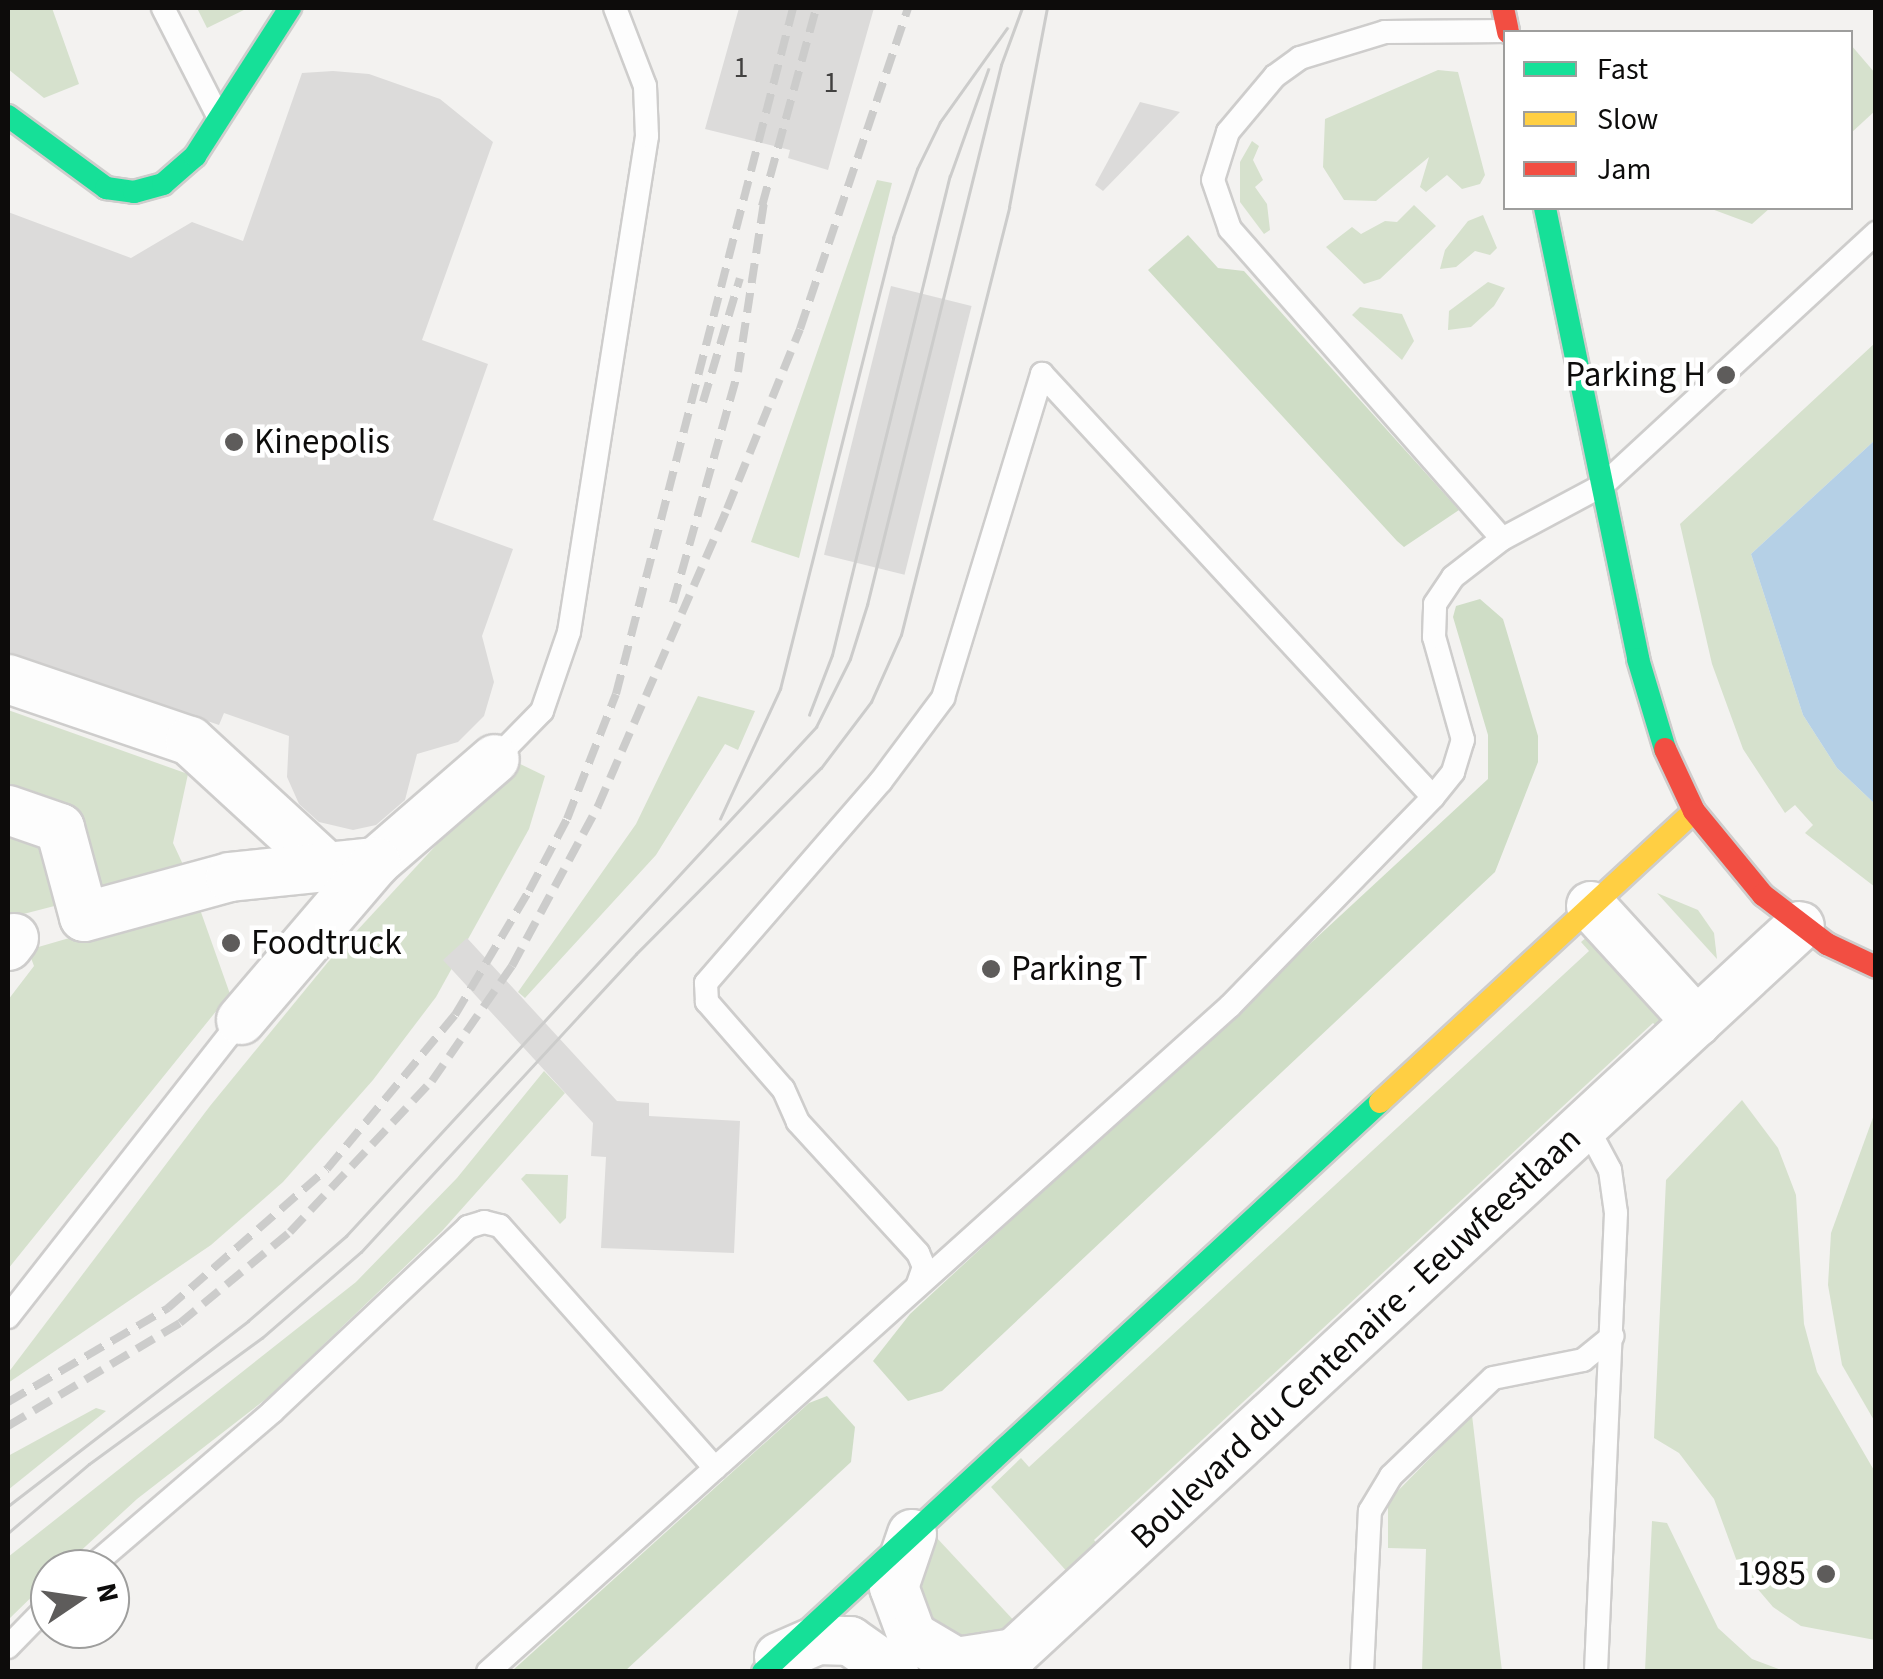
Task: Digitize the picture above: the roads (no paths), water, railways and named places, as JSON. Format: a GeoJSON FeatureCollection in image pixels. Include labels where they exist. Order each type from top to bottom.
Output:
{"type":"FeatureCollection","features":[{"type":"Feature","properties":{"kind":"street"},"geometry":{"type":"LineString","coordinates":[[8,116],[93,182],[134,192],[175,177],[219,118],[290,8]]}},
{"type":"Feature","properties":{"kind":"street"},"geometry":{"type":"LineString","coordinates":[[1545,210],[1654,724],[1694,811],[1744,875],[1800,926],[1876,967]]}},
{"type":"Feature","properties":{"kind":"street"},"geometry":{"type":"LineString","coordinates":[[8,679],[190,741],[327,867]]}},
{"type":"Feature","properties":{"kind":"street"},"geometry":{"type":"LineString","coordinates":[[242,1020],[376,862],[494,760]]}},
{"type":"Feature","properties":{"kind":"street"},"geometry":{"type":"LineString","coordinates":[[8,810],[60,828],[84,918],[230,877],[376,862]]}},
{"type":"Feature","properties":{"kind":"street","name":"Boulevard du Centenaire - Eeuwfeestlaan"},"geometry":{"type":"LineString","coordinates":[[771,1664],[1694,811]]}},
{"type":"Feature","properties":{"kind":"street"},"geometry":{"type":"LineString","coordinates":[[1591,906],[1697,1022]]}},
{"type":"Feature","properties":{"kind":"street","name":"Boulevard du Centenaire - Eeuwfeestlaan"},"geometry":{"type":"LineString","coordinates":[[912,1534],[894,1588],[912,1636],[956,1662],[1004,1662],[1800,926]]}},
{"type":"Feature","properties":{"kind":"street","name":"Boulevard du Centenaire - Eeuwfeestlaan"},"geometry":{"type":"LineString","coordinates":[[771,1664],[818,1640],[850,1641],[894,1672]]}},
{"type":"Feature","properties":{"kind":"lane"},"geometry":{"type":"LineString","coordinates":[[163,8],[219,118]]}},
{"type":"Feature","properties":{"kind":"lane"},"geometry":{"type":"LineString","coordinates":[[494,760],[532,723],[551,693],[575,594],[647,136],[646,86],[615,8]]}},
{"type":"Feature","properties":{"kind":"lane"},"geometry":{"type":"LineString","coordinates":[[1502,539],[1230,229],[1213,180],[1228,132],[1300,58],[1385,32],[1506,24]]}},
{"type":"Feature","properties":{"kind":"lane"},"geometry":{"type":"LineString","coordinates":[[488,1672],[1230,1006],[1433,797],[1454,772],[1462,740],[1434,638],[1435,604],[1453,577],[1502,539],[1604,484],[1876,234]]}},
{"type":"Feature","properties":{"kind":"lane"},"geometry":{"type":"LineString","coordinates":[[918,1284],[924,1268],[918,1253],[798,1122],[783,1089],[707,1002],[706,983],[881,780],[944,698],[1042,374],[1433,797]]}},
{"type":"Feature","properties":{"kind":"lane"},"geometry":{"type":"LineString","coordinates":[[8,1317],[242,1020]]}},
{"type":"Feature","properties":{"kind":"lane"},"geometry":{"type":"LineString","coordinates":[[1586,1125],[1614,1187],[1613,1336],[1596,1672]]}},
{"type":"Feature","properties":{"kind":"lane"},"geometry":{"type":"LineString","coordinates":[[112,1549],[272,1412],[468,1228],[484,1222],[500,1226],[715,1468]]}},
{"type":"Feature","properties":{"kind":"lane"},"geometry":{"type":"LineString","coordinates":[[1362,1672],[1370,1512],[1391,1476],[1492,1378],[1583,1360],[1613,1336]]}},
{"type":"Feature","properties":{"kind":"lane"},"geometry":{"type":"LineString","coordinates":[[8,1647],[30,1624]]}},
{"type":"Feature","properties":{"kind":"water"},"geometry":{"type":"Polygon","coordinates":[[[1875,440],[1875,804],[1837,768],[1803,715],[1751,554],[1875,440]]]}},
{"type":"Feature","properties":{"kind":"tram line"},"geometry":{"type":"LineString","coordinates":[[8,1506],[248,1321],[346,1236],[816,727],[850,659],[867,605],[1001,65],[1022,8]]}},
{"type":"Feature","properties":{"kind":"tram line"},"geometry":{"type":"LineString","coordinates":[[8,1533],[89,1464],[262,1338],[361,1252],[636,954],[821,768],[871,702],[901,635],[1009,207],[1047,8]]}},
{"type":"Feature","properties":{"kind":"tram line"},"geometry":{"type":"LineString","coordinates":[[720,819],[780,689],[893,238],[917,169],[940,122],[1007,28]]}},
{"type":"Feature","properties":{"kind":"tram line"},"geometry":{"type":"LineString","coordinates":[[809,715],[832,655],[950,176],[988,70]]}},
{"type":"Feature","properties":{"kind":"railway"},"geometry":{"type":"LineString","coordinates":[[8,1402],[168,1308],[327,1169],[455,1015],[529,891],[567,819],[616,694],[793,8]]}},
{"type":"Feature","properties":{"kind":"railway"},"geometry":{"type":"LineString","coordinates":[[762,206],[816,8]]}},
{"type":"Feature","properties":{"kind":"railway"},"geometry":{"type":"LineString","coordinates":[[8,1426],[180,1323],[290,1232],[432,1081],[512,966],[598,806],[727,509],[800,329],[908,8]]}},
{"type":"Feature","properties":{"kind":"railway"},"geometry":{"type":"LineString","coordinates":[[673,603],[738,372],[765,196]]}},
{"type":"Feature","properties":{"kind":"railway"},"geometry":{"type":"LineString","coordinates":[[703,402],[740,278]]}},
{"type":"Feature","properties":{"kind":"place","name":"Parking H"},"geometry":{"type":"Point","coordinates":[1726,375]}},
{"type":"Feature","properties":{"kind":"place","name":"Kinepolis"},"geometry":{"type":"Point","coordinates":[234,442]}},
{"type":"Feature","properties":{"kind":"place","name":"Foodtruck"},"geometry":{"type":"Point","coordinates":[231,943]}},
{"type":"Feature","properties":{"kind":"place","name":"Parking T"},"geometry":{"type":"Point","coordinates":[991,969]}},
{"type":"Feature","properties":{"kind":"place","name":"1985"},"geometry":{"type":"Point","coordinates":[1826,1574]}}]}
